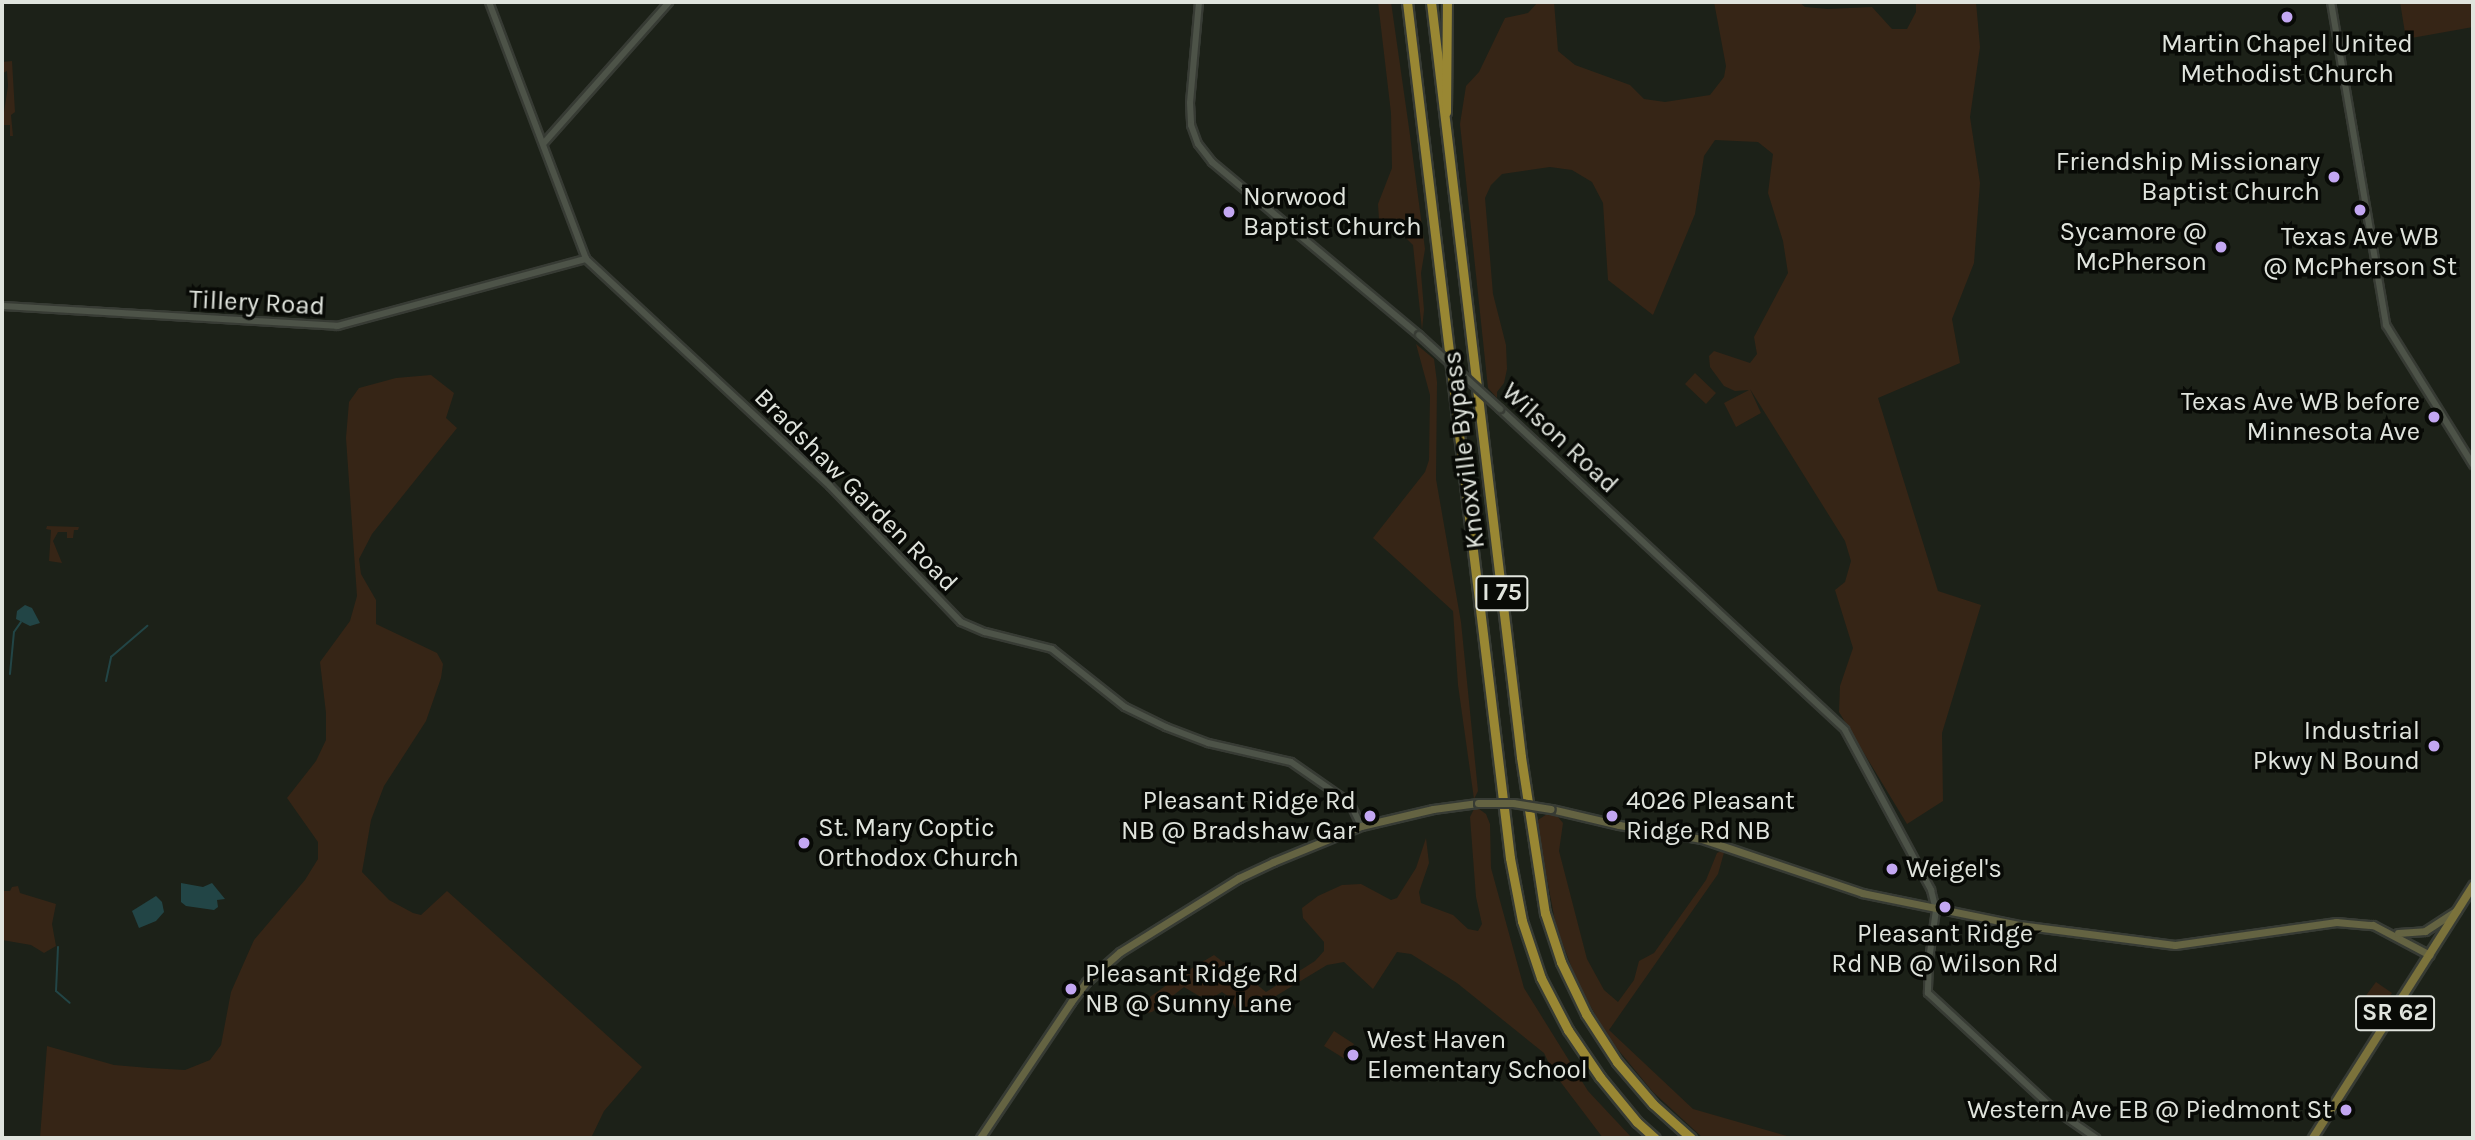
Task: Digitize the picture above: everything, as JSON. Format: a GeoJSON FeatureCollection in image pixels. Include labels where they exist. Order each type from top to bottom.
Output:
{"type":"FeatureCollection","features":[{"type":"Feature","properties":{"kind":"highway","name":"Knoxville Bypass"},"geometry":{"type":"LineString","coordinates":[[1407,2],[1510,858],[1522,921],[1541,978],[1568,1030],[1600,1077],[1637,1122],[1655,1138]]}},
{"type":"Feature","properties":{"kind":"highway","name":"Knoxville Bypass"},"geometry":{"type":"LineString","coordinates":[[1431,2],[1521,757],[1545,913],[1561,962],[1586,1014],[1617,1062],[1690,1138]]}},
{"type":"Feature","properties":{"kind":"highway"},"geometry":{"type":"LineString","coordinates":[[1444,124],[1448,100],[1447,2]]}},
{"type":"Feature","properties":{"kind":"main road"},"geometry":{"type":"LineString","coordinates":[[980,1138],[1071,1002],[1102,966],[1120,952],[1239,878],[1361,826],[1433,809],[1478,803],[1513,803],[1632,828],[1702,839],[1862,893],[2043,929],[2175,945],[2336,922],[2374,925],[2394,933],[2430,955]]}},
{"type":"Feature","properties":{"kind":"main road","name":"SR 62"},"geometry":{"type":"LineString","coordinates":[[2313,1138],[2473,886]]}},
{"type":"Feature","properties":{"kind":"main road"},"geometry":{"type":"LineString","coordinates":[[2394,933],[2425,931],[2457,910]]}},
{"type":"Feature","properties":{"kind":"street","name":"Bradshaw Garden Road"},"geometry":{"type":"LineString","coordinates":[[489,2],[586,259],[846,502],[961,622],[985,632],[1052,649],[1125,707],[1166,727],[1209,743],[1291,762],[1350,803],[1361,826]]}},
{"type":"Feature","properties":{"kind":"street"},"geometry":{"type":"LineString","coordinates":[[544,145],[668,2]]}},
{"type":"Feature","properties":{"kind":"street","name":"Wilson Road"},"geometry":{"type":"LineString","coordinates":[[1199,2],[1190,103],[1191,125],[1198,144],[1212,162],[1419,335],[1838,722],[1931,890],[1937,910]]}},
{"type":"Feature","properties":{"kind":"street"},"geometry":{"type":"LineString","coordinates":[[2331,2],[2386,326],[2473,465]]}},
{"type":"Feature","properties":{"kind":"street","name":"Tillery Road"},"geometry":{"type":"LineString","coordinates":[[2,306],[337,326],[586,259]]}},
{"type":"Feature","properties":{"kind":"street"},"geometry":{"type":"LineString","coordinates":[[1937,910],[1928,960],[1928,993],[2051,1107],[2096,1138]]}},
{"type":"Feature","properties":{"kind":"shaded area"},"geometry":{"type":"Polygon","coordinates":[[[1378,2],[1391,2],[1409,128],[1425,249],[1421,273],[1424,310],[1422,330],[1413,245],[1405,237],[1384,230],[1379,220],[1378,204],[1392,168],[1391,113],[1378,2]]]}},
{"type":"Feature","properties":{"kind":"shaded area"},"geometry":{"type":"Polygon","coordinates":[[[1538,2],[1554,2],[1558,51],[1575,65],[1630,85],[1644,99],[1665,102],[1710,95],[1724,77],[1726,66],[1714,2],[1799,2],[1805,7],[1828,9],[1872,7],[1892,29],[1907,29],[1916,12],[1916,2],[1976,2],[1980,47],[1970,117],[1980,183],[1974,263],[1952,319],[1960,363],[1878,398],[1938,591],[1981,605],[1942,733],[1943,801],[1907,824],[1839,712],[1840,686],[1853,648],[1835,590],[1845,582],[1851,561],[1845,541],[1750,389],[1761,413],[1736,427],[1724,403],[1749,390],[1735,391],[1724,386],[1710,367],[1709,356],[1714,351],[1750,363],[1757,354],[1754,337],[1788,273],[1783,241],[1768,193],[1773,154],[1758,142],[1715,140],[1704,156],[1695,214],[1653,315],[1608,280],[1603,203],[1592,182],[1572,170],[1550,167],[1502,174],[1491,185],[1485,198],[1493,294],[1506,345],[1507,369],[1497,398],[1488,388],[1460,124],[1466,86],[1479,72],[1505,18],[1528,13],[1538,2]]]}},
{"type":"Feature","properties":{"kind":"shaded area"},"geometry":{"type":"Polygon","coordinates":[[[2400,2],[2473,2],[2473,27],[2406,39],[2400,2]]]}},
{"type":"Feature","properties":{"kind":"shaded area"},"geometry":{"type":"Polygon","coordinates":[[[12,61],[15,112],[11,115],[13,136],[10,136],[10,125],[2,125],[8,86],[7,71],[3,73],[2,62],[12,61]]]}},
{"type":"Feature","properties":{"kind":"shaded area"},"geometry":{"type":"Polygon","coordinates":[[[1416,344],[1434,359],[1437,382],[1436,479],[1461,622],[1478,791],[1474,799],[1458,685],[1453,611],[1373,538],[1425,472],[1429,460],[1430,395],[1416,344]]]}},
{"type":"Feature","properties":{"kind":"shaded area"},"geometry":{"type":"Polygon","coordinates":[[[1695,373],[1716,393],[1706,404],[1685,384],[1695,373]]]}},
{"type":"Feature","properties":{"kind":"shaded area"},"geometry":{"type":"Polygon","coordinates":[[[431,375],[454,393],[446,418],[457,428],[372,534],[359,559],[361,574],[376,600],[376,624],[437,653],[443,664],[426,721],[384,786],[371,820],[362,872],[389,900],[421,915],[447,891],[642,1067],[604,1111],[591,1138],[40,1138],[47,1046],[114,1065],[185,1070],[210,1060],[221,1045],[231,992],[254,940],[305,880],[318,859],[318,842],[287,798],[316,761],[326,740],[320,662],[350,621],[357,596],[346,438],[349,402],[359,388],[396,378],[431,375]]]}},
{"type":"Feature","properties":{"kind":"shaded area"},"geometry":{"type":"Polygon","coordinates":[[[47,526],[79,527],[74,530],[73,538],[67,538],[67,532],[58,532],[53,541],[62,563],[49,561],[51,530],[46,529],[47,526]]]}},
{"type":"Feature","properties":{"kind":"shaded area"},"geometry":{"type":"Polygon","coordinates":[[[1474,809],[1486,814],[1490,824],[1491,868],[1524,988],[1588,1091],[1632,1138],[1603,1138],[1553,1072],[1544,1053],[1457,983],[1411,954],[1397,952],[1373,989],[1344,962],[1327,965],[1241,1017],[1229,997],[1222,992],[1215,996],[1199,996],[1184,987],[1152,1012],[1134,1015],[1129,1012],[1214,955],[1223,962],[1228,961],[1266,992],[1315,961],[1324,951],[1324,942],[1303,918],[1302,908],[1318,896],[1342,885],[1361,884],[1391,900],[1397,898],[1416,868],[1426,838],[1429,863],[1419,892],[1421,903],[1453,915],[1468,929],[1478,931],[1482,924],[1476,897],[1470,817],[1474,809]]]}},
{"type":"Feature","properties":{"kind":"shaded area"},"geometry":{"type":"Polygon","coordinates":[[[1547,814],[1558,817],[1563,823],[1559,851],[1587,959],[1604,990],[1618,1002],[1634,980],[1639,961],[1654,953],[1706,880],[1717,853],[1725,849],[1718,874],[1609,1030],[1693,1109],[1794,1138],[1703,1138],[1653,1092],[1606,1035],[1576,979],[1556,926],[1537,827],[1538,820],[1547,814]]]}},
{"type":"Feature","properties":{"kind":"shaded area"},"geometry":{"type":"Polygon","coordinates":[[[18,886],[20,893],[56,904],[52,924],[56,946],[44,953],[31,945],[2,940],[2,891],[10,891],[12,887],[18,886]]]}},
{"type":"Feature","properties":{"kind":"shaded area"},"geometry":{"type":"Polygon","coordinates":[[[2376,982],[2392,993],[2372,1022],[2356,1009],[2376,982]]]}},
{"type":"Feature","properties":{"kind":"shaded area"},"geometry":{"type":"Polygon","coordinates":[[[1334,1031],[1354,1044],[1345,1059],[1324,1046],[1334,1031]]]}},
{"type":"Feature","properties":{"kind":"water"},"geometry":{"type":"Polygon","coordinates":[[[25,605],[32,608],[40,623],[30,626],[16,619],[17,611],[25,605]]]}},
{"type":"Feature","properties":{"kind":"water"},"geometry":{"type":"Polygon","coordinates":[[[181,883],[203,887],[212,883],[225,899],[217,900],[218,907],[214,910],[186,906],[181,902],[181,883]]]}},
{"type":"Feature","properties":{"kind":"water"},"geometry":{"type":"Polygon","coordinates":[[[156,896],[162,902],[164,912],[156,921],[139,928],[132,911],[156,896]]]}},
{"type":"Feature","properties":{"kind":"waterway"},"geometry":{"type":"LineString","coordinates":[[10,674],[14,632],[21,622]]}},
{"type":"Feature","properties":{"kind":"waterway"},"geometry":{"type":"LineString","coordinates":[[106,681],[111,657],[147,626]]}},
{"type":"Feature","properties":{"kind":"waterway"},"geometry":{"type":"LineString","coordinates":[[58,947],[56,991],[70,1003]]}},
{"type":"Feature","properties":{"kind":"place","name":"Martin Chapel United Methodist Church"},"geometry":{"type":"Point","coordinates":[2287,17]}},
{"type":"Feature","properties":{"kind":"place","name":"Friendship Missionary Baptist Church"},"geometry":{"type":"Point","coordinates":[2334,177]}},
{"type":"Feature","properties":{"kind":"place","name":"Texas Ave WB @ McPherson St"},"geometry":{"type":"Point","coordinates":[2360,210]}},
{"type":"Feature","properties":{"kind":"place","name":"Norwood Baptist Church"},"geometry":{"type":"Point","coordinates":[1229,212]}},
{"type":"Feature","properties":{"kind":"place","name":"Sycamore @ McPherson"},"geometry":{"type":"Point","coordinates":[2221,247]}},
{"type":"Feature","properties":{"kind":"place","name":"Texas Ave WB before Minnesota Ave"},"geometry":{"type":"Point","coordinates":[2434,417]}},
{"type":"Feature","properties":{"kind":"place","name":"Industrial Pkwy N Bound"},"geometry":{"type":"Point","coordinates":[2434,746]}},
{"type":"Feature","properties":{"kind":"place","name":"Pleasant Ridge Rd NB @ Bradshaw Gar"},"geometry":{"type":"Point","coordinates":[1370,816]}},
{"type":"Feature","properties":{"kind":"place","name":"4026 Pleasant Ridge Rd NB"},"geometry":{"type":"Point","coordinates":[1612,816]}},
{"type":"Feature","properties":{"kind":"place","name":"St. Mary Coptic Orthodox Church"},"geometry":{"type":"Point","coordinates":[804,843]}},
{"type":"Feature","properties":{"kind":"place","name":"Weigel's"},"geometry":{"type":"Point","coordinates":[1892,869]}},
{"type":"Feature","properties":{"kind":"place","name":"Pleasant Ridge Rd NB @ Wilson Rd"},"geometry":{"type":"Point","coordinates":[1945,907]}},
{"type":"Feature","properties":{"kind":"place","name":"Pleasant Ridge Rd NB @ Sunny Lane"},"geometry":{"type":"Point","coordinates":[1071,989]}},
{"type":"Feature","properties":{"kind":"place","name":"West Haven Elementary School"},"geometry":{"type":"Point","coordinates":[1353,1055]}},
{"type":"Feature","properties":{"kind":"place","name":"Western Ave EB @ Piedmont St"},"geometry":{"type":"Point","coordinates":[2346,1110]}}]}
